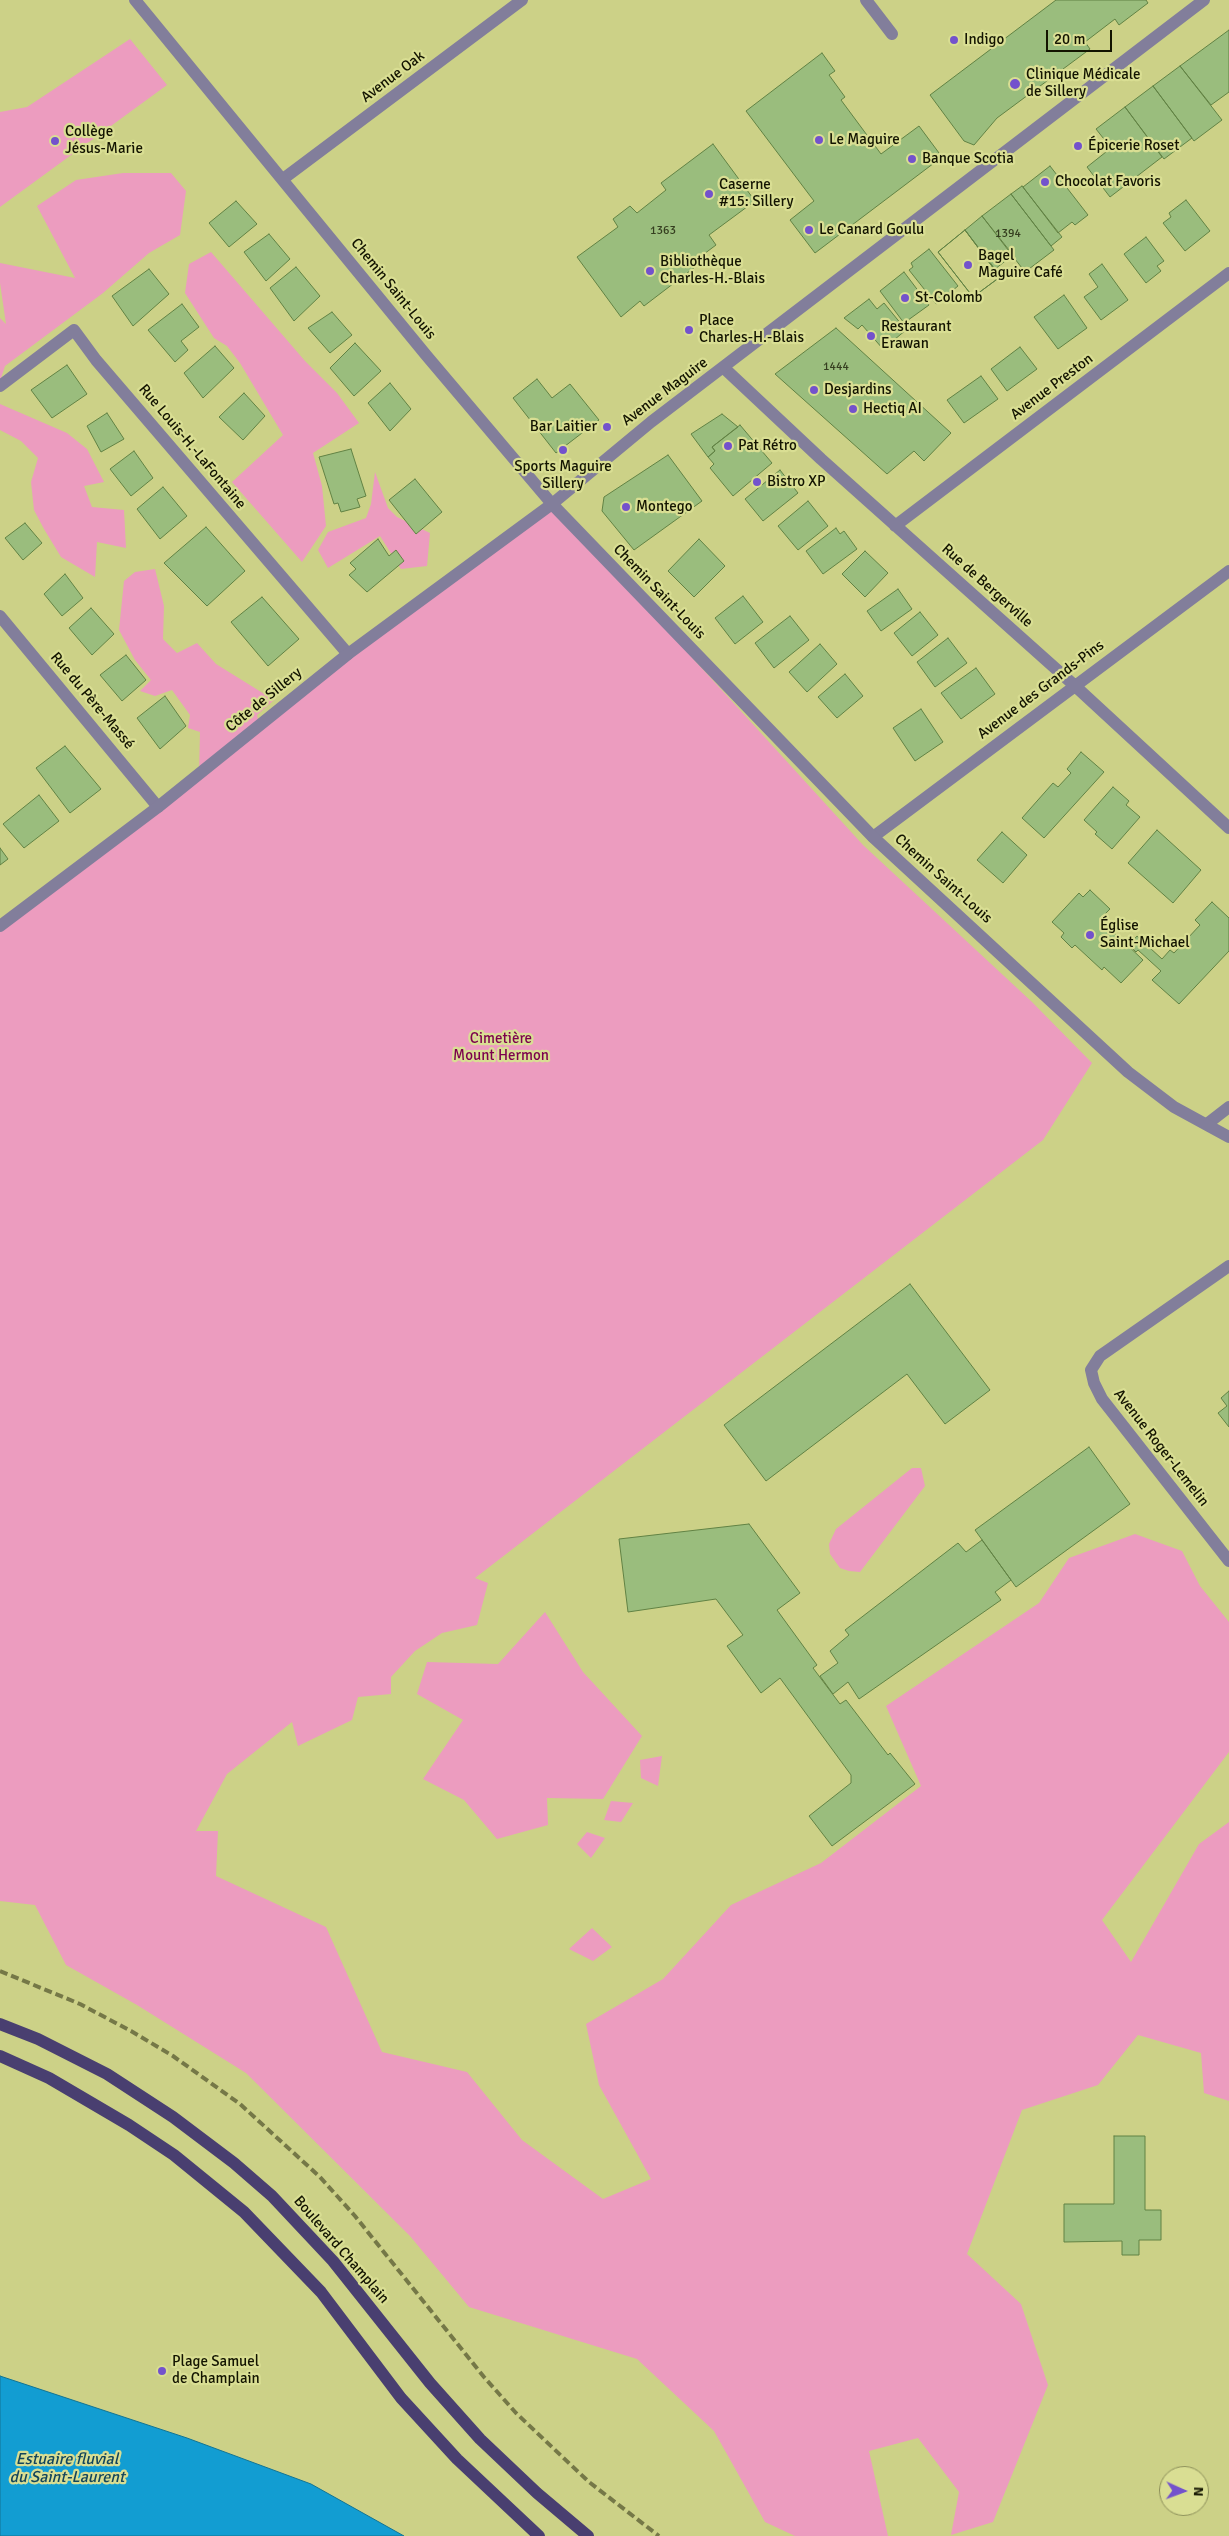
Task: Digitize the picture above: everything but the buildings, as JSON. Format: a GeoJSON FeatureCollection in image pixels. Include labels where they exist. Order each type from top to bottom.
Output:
{"type":"FeatureCollection","features":[{"type":"Feature","properties":{"kind":"main road","name":"Boulevard Champlain"},"geometry":{"type":"LineString","coordinates":[[0,2024],[38,2039],[107,2074],[173,2116],[234,2163],[272,2196],[333,2260],[430,2382],[480,2439],[537,2493],[588,2536]]}},
{"type":"Feature","properties":{"kind":"main road"},"geometry":{"type":"LineString","coordinates":[[0,2056],[49,2078],[130,2125],[174,2155],[244,2212],[321,2292],[401,2398],[457,2459],[539,2536]]}},
{"type":"Feature","properties":{"kind":"street","name":"Chemin Saint-Louis"},"geometry":{"type":"LineString","coordinates":[[135,0],[426,355],[552,504],[873,837],[1128,1072],[1174,1107],[1229,1137]]}},
{"type":"Feature","properties":{"kind":"street","name":"Avenue Oak"},"geometry":{"type":"LineString","coordinates":[[283,179],[522,0]]}},
{"type":"Feature","properties":{"kind":"street"},"geometry":{"type":"LineString","coordinates":[[866,0],[892,34]]}},
{"type":"Feature","properties":{"kind":"street","name":"Avenue Maguire"},"geometry":{"type":"LineString","coordinates":[[552,504],[622,444],[1204,0]]}},
{"type":"Feature","properties":{"kind":"street","name":"Avenue Preston"},"geometry":{"type":"LineString","coordinates":[[896,526],[1229,273]]}},
{"type":"Feature","properties":{"kind":"street","name":"Rue Louis-H.-LaFontaine"},"geometry":{"type":"LineString","coordinates":[[0,386],[74,330],[107,372],[348,654]]}},
{"type":"Feature","properties":{"kind":"street","name":"Rue de Bergerville"},"geometry":{"type":"LineString","coordinates":[[724,368],[1229,828]]}},
{"type":"Feature","properties":{"kind":"street","name":"Côte de Sillery"},"geometry":{"type":"LineString","coordinates":[[0,926],[158,807],[348,654],[552,504]]}},
{"type":"Feature","properties":{"kind":"street","name":"Avenue des Grands-Pins"},"geometry":{"type":"LineString","coordinates":[[873,837],[1229,571]]}},
{"type":"Feature","properties":{"kind":"street","name":"Rue du Père-Massé"},"geometry":{"type":"LineString","coordinates":[[0,616],[158,807]]}},
{"type":"Feature","properties":{"kind":"street"},"geometry":{"type":"LineString","coordinates":[[1207,1124],[1229,1107]]}},
{"type":"Feature","properties":{"kind":"street","name":"Avenue Roger-Lemelin"},"geometry":{"type":"LineString","coordinates":[[1229,1266],[1100,1356],[1091,1370],[1094,1384],[1102,1399],[1229,1561]]}},
{"type":"Feature","properties":{"kind":"green space"},"geometry":{"type":"Polygon","coordinates":[[[130,39],[167,85],[0,207],[0,112],[27,107],[130,39]]]}},
{"type":"Feature","properties":{"kind":"green space"},"geometry":{"type":"Polygon","coordinates":[[[123,173],[171,173],[186,191],[180,235],[149,253],[103,293],[5,366],[0,381],[0,318],[6,324],[0,283],[0,263],[75,278],[37,206],[76,180],[123,173]]]}},
{"type":"Feature","properties":{"kind":"green space"},"geometry":{"type":"Polygon","coordinates":[[[211,252],[305,361],[337,393],[359,423],[313,453],[322,486],[326,526],[302,562],[232,482],[283,435],[240,363],[227,346],[214,338],[185,293],[189,264],[211,252]]]}},
{"type":"Feature","properties":{"kind":"green space"},"geometry":{"type":"Polygon","coordinates":[[[0,404],[67,433],[87,449],[104,482],[84,486],[92,507],[124,510],[126,548],[97,542],[95,577],[61,557],[44,529],[34,510],[31,482],[38,458],[21,441],[0,430],[0,404]]]}},
{"type":"Feature","properties":{"kind":"green space"},"geometry":{"type":"Polygon","coordinates":[[[375,472],[388,508],[397,517],[430,533],[427,566],[401,569],[380,536],[328,568],[318,550],[328,532],[366,518],[371,504],[375,472]]]}},
{"type":"Feature","properties":{"kind":"green space","name":"Cimetière Mount Hermon"},"geometry":{"type":"Polygon","coordinates":[[[552,504],[863,845],[1032,1002],[1092,1063],[1043,1140],[475,1578],[488,1583],[477,1625],[442,1633],[415,1651],[391,1677],[391,1694],[358,1697],[352,1720],[298,1746],[292,1722],[227,1774],[196,1831],[218,1831],[216,1876],[326,1927],[382,2052],[467,2072],[522,2140],[603,2199],[651,2179],[599,2085],[586,2024],[663,1979],[731,1905],[821,1863],[921,1786],[886,1706],[1039,1603],[1069,1558],[1135,1534],[1182,1551],[1200,1586],[1229,1622],[1229,1752],[1102,1920],[1131,1962],[1199,1844],[1229,1822],[1229,2101],[1204,2093],[1201,2053],[1138,2035],[1098,2085],[1022,2110],[967,2254],[1021,2304],[1048,2385],[993,2522],[951,2535],[959,2492],[918,2438],[869,2451],[888,2536],[795,2536],[765,2522],[714,2431],[637,2359],[469,2307],[410,2236],[246,2073],[137,2005],[66,1965],[35,1905],[0,1901],[0,927],[199,774],[200,732],[188,728],[190,715],[172,690],[155,696],[140,691],[151,680],[135,660],[119,630],[124,581],[135,572],[155,569],[164,606],[163,639],[177,653],[197,643],[216,664],[274,700],[257,715],[259,725],[552,504]]]}},
{"type":"Feature","properties":{"kind":"green space"},"geometry":{"type":"Polygon","coordinates":[[[912,1468],[921,1468],[925,1486],[860,1572],[840,1568],[830,1554],[829,1544],[836,1529],[912,1468]]]}},
{"type":"Feature","properties":{"kind":"green space"},"geometry":{"type":"Polygon","coordinates":[[[545,1612],[583,1672],[642,1736],[603,1799],[547,1798],[548,1825],[497,1839],[464,1800],[423,1779],[463,1720],[417,1694],[427,1662],[498,1664],[545,1612]]]}},
{"type":"Feature","properties":{"kind":"green space"},"geometry":{"type":"Polygon","coordinates":[[[662,1756],[658,1786],[641,1778],[640,1760],[662,1756]]]}},
{"type":"Feature","properties":{"kind":"green space"},"geometry":{"type":"Polygon","coordinates":[[[611,1801],[633,1803],[621,1822],[604,1820],[611,1801]]]}},
{"type":"Feature","properties":{"kind":"green space"},"geometry":{"type":"Polygon","coordinates":[[[587,1832],[605,1838],[591,1858],[577,1844],[587,1832]]]}},
{"type":"Feature","properties":{"kind":"green space"},"geometry":{"type":"Polygon","coordinates":[[[592,1928],[612,1947],[593,1961],[569,1949],[592,1928]]]}},
{"type":"Feature","properties":{"kind":"water","name":"Estuaire fluvial du Saint-Laurent"},"geometry":{"type":"Polygon","coordinates":[[[0,2376],[187,2438],[311,2484],[404,2536],[0,2536],[0,2376]]]}},
{"type":"Feature","properties":{"kind":"railway"},"geometry":{"type":"LineString","coordinates":[[0,1971],[80,2004],[131,2031],[173,2056],[240,2104],[320,2177],[355,2216],[484,2377],[516,2413],[589,2482],[659,2536]]}},
{"type":"Feature","properties":{"kind":"place","name":"Indigo"},"geometry":{"type":"Point","coordinates":[954,40]}},
{"type":"Feature","properties":{"kind":"place","name":"Clinique Médicale de Sillery"},"geometry":{"type":"Point","coordinates":[1015,84]}},
{"type":"Feature","properties":{"kind":"place","name":"Le Maguire"},"geometry":{"type":"Point","coordinates":[819,140]}},
{"type":"Feature","properties":{"kind":"place","name":"Collège Jésus-Marie"},"geometry":{"type":"Point","coordinates":[55,141]}},
{"type":"Feature","properties":{"kind":"place","name":"Épicerie Roset"},"geometry":{"type":"Point","coordinates":[1078,146]}},
{"type":"Feature","properties":{"kind":"place","name":"Banque Scotia"},"geometry":{"type":"Point","coordinates":[912,159]}},
{"type":"Feature","properties":{"kind":"place","name":"Chocolat Favoris"},"geometry":{"type":"Point","coordinates":[1045,182]}},
{"type":"Feature","properties":{"kind":"place","name":"Caserne #15: Sillery"},"geometry":{"type":"Point","coordinates":[709,194]}},
{"type":"Feature","properties":{"kind":"place","name":"Le Canard Goulu"},"geometry":{"type":"Point","coordinates":[809,230]}},
{"type":"Feature","properties":{"kind":"place","name":"Bagel Maguire Café"},"geometry":{"type":"Point","coordinates":[968,265]}},
{"type":"Feature","properties":{"kind":"place","name":"Bibliothèque Charles-H.-Blais"},"geometry":{"type":"Point","coordinates":[650,271]}},
{"type":"Feature","properties":{"kind":"place","name":"St-Colomb"},"geometry":{"type":"Point","coordinates":[905,298]}},
{"type":"Feature","properties":{"kind":"place","name":"Place Charles-H.-Blais"},"geometry":{"type":"Point","coordinates":[689,330]}},
{"type":"Feature","properties":{"kind":"place","name":"Restaurant Erawan"},"geometry":{"type":"Point","coordinates":[871,336]}},
{"type":"Feature","properties":{"kind":"place","name":"Desjardins"},"geometry":{"type":"Point","coordinates":[814,390]}},
{"type":"Feature","properties":{"kind":"place","name":"Hectiq AI"},"geometry":{"type":"Point","coordinates":[853,409]}},
{"type":"Feature","properties":{"kind":"place","name":"Bar Laitier"},"geometry":{"type":"Point","coordinates":[607,427]}},
{"type":"Feature","properties":{"kind":"place","name":"Pat Rétro"},"geometry":{"type":"Point","coordinates":[728,446]}},
{"type":"Feature","properties":{"kind":"place","name":"Sports Maguire Sillery"},"geometry":{"type":"Point","coordinates":[563,450]}},
{"type":"Feature","properties":{"kind":"place","name":"Bistro XP"},"geometry":{"type":"Point","coordinates":[757,482]}},
{"type":"Feature","properties":{"kind":"place","name":"Montego"},"geometry":{"type":"Point","coordinates":[626,507]}},
{"type":"Feature","properties":{"kind":"place","name":"Église Saint-Michael"},"geometry":{"type":"Point","coordinates":[1090,935]}},
{"type":"Feature","properties":{"kind":"place","name":"Plage Samuel de Champlain"},"geometry":{"type":"Point","coordinates":[162,2371]}}]}
